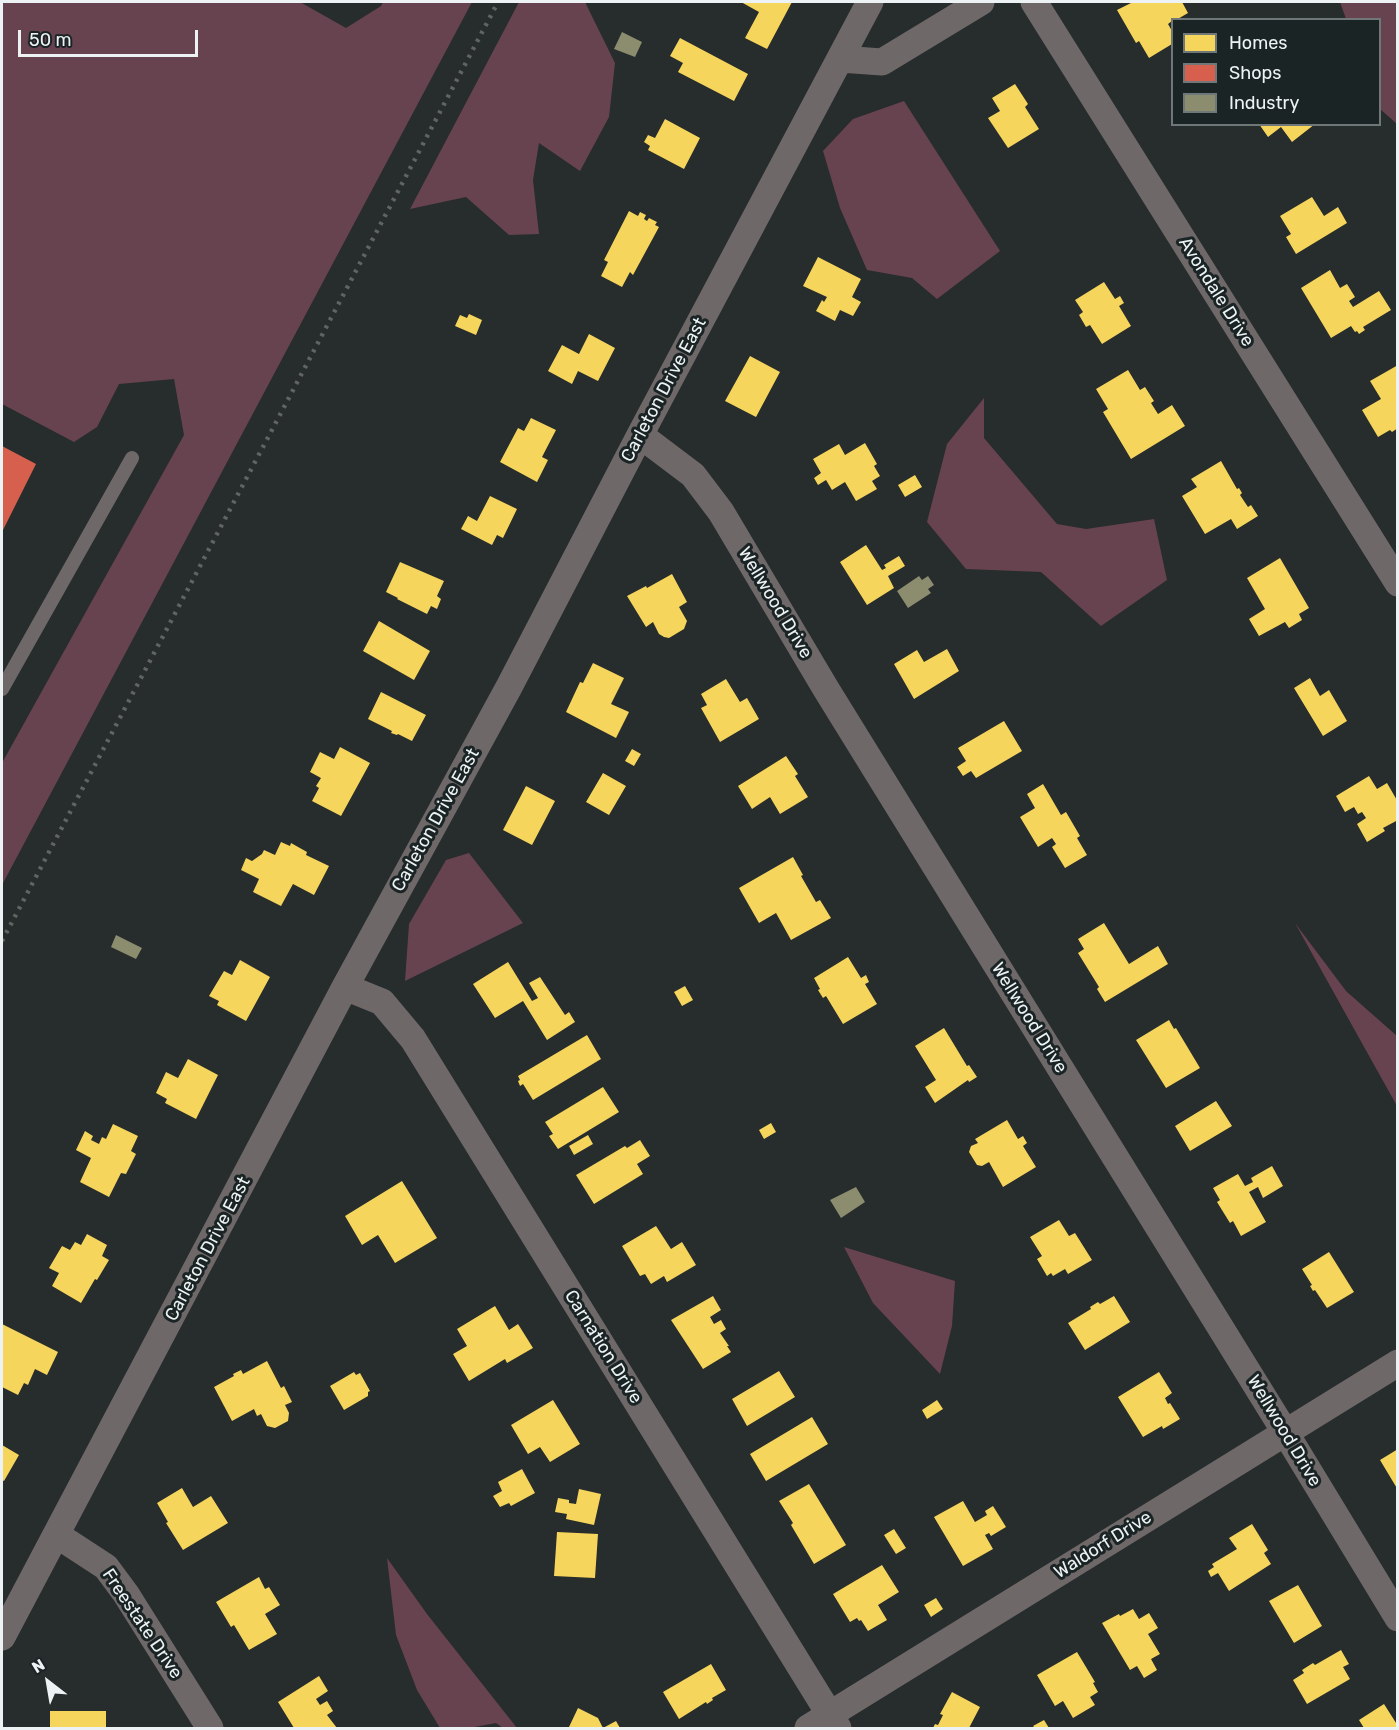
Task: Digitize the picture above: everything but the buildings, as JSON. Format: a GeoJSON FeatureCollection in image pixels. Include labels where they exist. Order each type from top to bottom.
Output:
{"type":"FeatureCollection","features":[{"type":"Feature","properties":{"kind":"street","name":"Carleton Drive East"},"geometry":{"type":"LineString","coordinates":[[2,1637],[345,987],[509,687],[870,2]]}},
{"type":"Feature","properties":{"kind":"street"},"geometry":{"type":"LineString","coordinates":[[840,59],[882,62],[981,2]]}},
{"type":"Feature","properties":{"kind":"street","name":"Avondale Drive"},"geometry":{"type":"LineString","coordinates":[[1034,2],[1398,583]]}},
{"type":"Feature","properties":{"kind":"street","name":"Wellwood Drive"},"geometry":{"type":"LineString","coordinates":[[640,435],[693,475],[721,512],[826,689],[1398,1618]]}},
{"type":"Feature","properties":{"kind":"street","name":"Carnation Drive"},"geometry":{"type":"LineString","coordinates":[[345,987],[382,1002],[413,1039],[826,1724]]}},
{"type":"Feature","properties":{"kind":"street","name":"Waldorf Drive"},"geometry":{"type":"LineString","coordinates":[[826,1724],[1285,1432],[1398,1363]]}},
{"type":"Feature","properties":{"kind":"street","name":"Freestate Drive"},"geometry":{"type":"LineString","coordinates":[[57,1534],[106,1567],[126,1594],[210,1728]]}},
{"type":"Feature","properties":{"kind":"lane"},"geometry":{"type":"LineString","coordinates":[[2,689],[132,458]]}},
{"type":"Feature","properties":{"kind":"shaded area"},"geometry":{"type":"Polygon","coordinates":[[[2,2],[300,2],[346,28],[381,6],[383,2],[472,2],[2,885],[2,763],[184,435],[174,379],[119,384],[97,427],[74,442],[2,404],[2,2]]]}},
{"type":"Feature","properties":{"kind":"shaded area"},"geometry":{"type":"Polygon","coordinates":[[[519,2],[585,2],[615,63],[609,117],[580,171],[539,143],[533,180],[539,234],[509,235],[466,197],[410,209],[519,2]]]}},
{"type":"Feature","properties":{"kind":"shaded area"},"geometry":{"type":"Polygon","coordinates":[[[1340,2],[1397,2],[1397,124],[1381,110],[1381,18],[1346,18],[1340,2]]]}},
{"type":"Feature","properties":{"kind":"shaded area"},"geometry":{"type":"Polygon","coordinates":[[[904,101],[1000,251],[937,299],[912,278],[867,270],[840,208],[823,151],[853,119],[904,101]]]}},
{"type":"Feature","properties":{"kind":"shaded area"},"geometry":{"type":"Polygon","coordinates":[[[984,398],[984,438],[1057,524],[1086,529],[1154,519],[1167,580],[1101,626],[1041,572],[966,569],[927,522],[947,444],[984,398]]]}},
{"type":"Feature","properties":{"kind":"shaded area"},"geometry":{"type":"Polygon","coordinates":[[[469,853],[523,923],[405,981],[409,924],[446,860],[469,853]]]}},
{"type":"Feature","properties":{"kind":"shaded area"},"geometry":{"type":"Polygon","coordinates":[[[1295,923],[1346,991],[1397,1036],[1397,1106],[1295,923]]]}},
{"type":"Feature","properties":{"kind":"shaded area"},"geometry":{"type":"Polygon","coordinates":[[[844,1247],[955,1281],[952,1326],[940,1374],[873,1303],[844,1247]]]}},
{"type":"Feature","properties":{"kind":"shaded area"},"geometry":{"type":"Polygon","coordinates":[[[387,1558],[427,1614],[517,1728],[503,1728],[496,1723],[469,1728],[440,1728],[417,1690],[396,1635],[387,1558]]]}},
{"type":"Feature","properties":{"kind":"railway"},"geometry":{"type":"LineString","coordinates":[[2,941],[498,2]]}}]}
